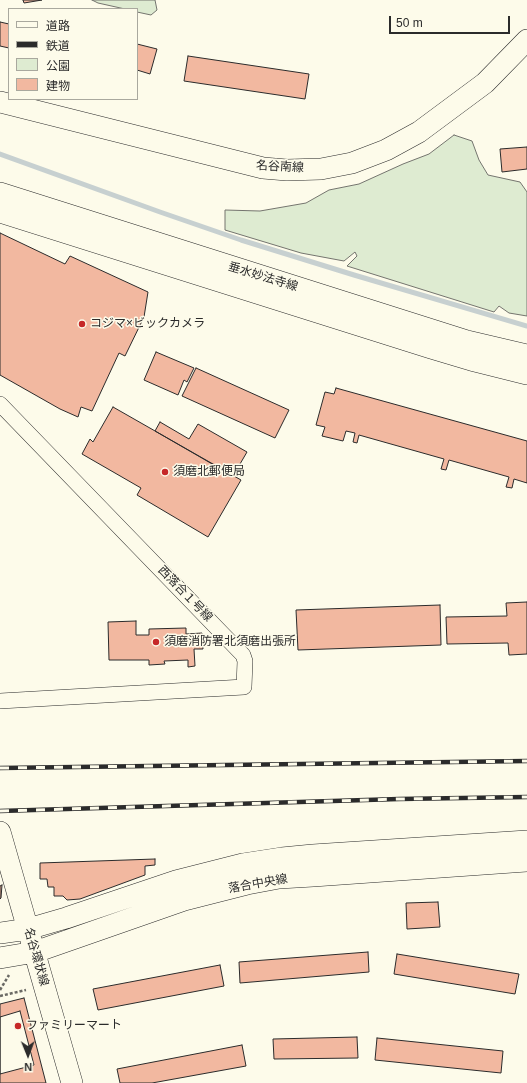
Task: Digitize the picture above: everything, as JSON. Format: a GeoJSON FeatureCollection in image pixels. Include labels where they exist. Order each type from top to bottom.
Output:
{"type":"FeatureCollection","features":[{"type":"Feature","properties":{"kind":"street","name":"名谷南線"},"geometry":{"type":"LineString","coordinates":[[0,102],[263,168],[287,170],[321,169],[352,163],[386,150],[419,132],[485,83],[527,40]]}},
{"type":"Feature","properties":{"kind":"street","name":"垂水妙法寺線"},"geometry":{"type":"LineString","coordinates":[[0,192],[459,338],[527,355]]}},
{"type":"Feature","properties":{"kind":"street","name":"垂水妙法寺線"},"geometry":{"type":"LineString","coordinates":[[0,212],[431,348],[485,364],[527,374]]}},
{"type":"Feature","properties":{"kind":"street","name":"西落合１号線"},"geometry":{"type":"LineString","coordinates":[[0,404],[238,649],[244,656],[245,661],[244,687],[0,701]]}},
{"type":"Feature","properties":{"kind":"street","name":"名谷環状線"},"geometry":{"type":"LineString","coordinates":[[0,832],[72,1083]]}},
{"type":"Feature","properties":{"kind":"street","name":"落合中央線"},"geometry":{"type":"LineString","coordinates":[[0,933],[28,929],[66,918],[176,881],[243,864],[305,856],[527,841]]}},
{"type":"Feature","properties":{"kind":"street","name":"落合中央線"},"geometry":{"type":"LineString","coordinates":[[5,966],[35,952],[184,900],[247,884],[279,878],[527,861]]}},
{"type":"Feature","properties":{"kind":"path"},"geometry":{"type":"LineString","coordinates":[[0,990],[5,966]]}},
{"type":"Feature","properties":{"kind":"path"},"geometry":{"type":"LineString","coordinates":[[0,996],[26,990]]}},
{"type":"Feature","properties":{"kind":"green space"},"geometry":{"type":"Polygon","coordinates":[[[92,0],[155,0],[157,10],[151,15],[138,12],[138,8],[120,8],[98,3],[92,0]]]}},
{"type":"Feature","properties":{"kind":"green space"},"geometry":{"type":"Polygon","coordinates":[[[454,135],[472,141],[479,160],[488,175],[520,182],[527,192],[527,316],[509,313],[499,306],[494,312],[347,266],[357,256],[355,252],[344,261],[301,253],[225,230],[225,210],[260,211],[306,203],[329,190],[359,184],[429,154],[454,135]]]}},
{"type":"Feature","properties":{"kind":"building"},"geometry":{"type":"Polygon","coordinates":[[[23,0],[42,0],[24,3],[23,0]]]}},
{"type":"Feature","properties":{"kind":"building"},"geometry":{"type":"Polygon","coordinates":[[[0,22],[8,24],[8,48],[0,46],[0,22]]]}},
{"type":"Feature","properties":{"kind":"building"},"geometry":{"type":"Polygon","coordinates":[[[138,44],[157,49],[150,74],[138,70],[138,44]]]}},
{"type":"Feature","properties":{"kind":"building"},"geometry":{"type":"Polygon","coordinates":[[[188,56],[309,74],[305,99],[184,81],[188,56]]]}},
{"type":"Feature","properties":{"kind":"building"},"geometry":{"type":"Polygon","coordinates":[[[527,147],[527,169],[502,172],[500,149],[527,147]]]}},
{"type":"Feature","properties":{"kind":"building"},"geometry":{"type":"Polygon","coordinates":[[[0,233],[65,264],[70,256],[148,292],[144,317],[125,356],[119,353],[92,411],[81,407],[78,417],[60,409],[0,375],[0,233]]]}},
{"type":"Feature","properties":{"kind":"building"},"geometry":{"type":"Polygon","coordinates":[[[156,352],[194,368],[187,382],[184,380],[178,395],[144,380],[156,352]]]}},
{"type":"Feature","properties":{"kind":"building"},"geometry":{"type":"Polygon","coordinates":[[[196,368],[289,410],[275,438],[182,396],[196,368]]]}},
{"type":"Feature","properties":{"kind":"building"},"geometry":{"type":"Polygon","coordinates":[[[336,388],[527,441],[527,483],[514,479],[512,488],[506,487],[509,477],[449,460],[446,470],[441,469],[444,459],[359,435],[357,443],[353,442],[355,433],[346,431],[343,441],[322,436],[325,427],[316,425],[325,392],[334,394],[336,388]]]}},
{"type":"Feature","properties":{"kind":"building"},"geometry":{"type":"Polygon","coordinates":[[[113,407],[241,480],[208,537],[137,495],[141,488],[82,454],[90,439],[93,442],[113,407]]]}},
{"type":"Feature","properties":{"kind":"building"},"geometry":{"type":"Polygon","coordinates":[[[160,422],[189,439],[198,424],[247,452],[233,476],[155,431],[160,422]]]}},
{"type":"Feature","properties":{"kind":"building"},"geometry":{"type":"Polygon","coordinates":[[[527,602],[527,654],[509,655],[508,643],[447,644],[446,617],[507,616],[506,603],[527,602]]]}},
{"type":"Feature","properties":{"kind":"building"},"geometry":{"type":"Polygon","coordinates":[[[440,605],[441,645],[298,650],[296,610],[440,605]]]}},
{"type":"Feature","properties":{"kind":"building","name":"須磨消防署北須磨出張所"},"geometry":{"type":"Polygon","coordinates":[[[136,621],[136,635],[149,635],[149,629],[186,628],[186,634],[202,633],[203,649],[194,649],[195,666],[188,667],[188,660],[164,661],[165,664],[149,665],[149,660],[109,660],[108,622],[136,621]]]}},
{"type":"Feature","properties":{"kind":"building"},"geometry":{"type":"Polygon","coordinates":[[[155,859],[155,865],[145,866],[145,875],[80,899],[67,900],[63,896],[54,896],[54,887],[48,887],[47,879],[40,879],[40,863],[155,859]]]}},
{"type":"Feature","properties":{"kind":"building"},"geometry":{"type":"Polygon","coordinates":[[[2,885],[1,898],[0,899],[0,886],[2,885]]]}},
{"type":"Feature","properties":{"kind":"building"},"geometry":{"type":"Polygon","coordinates":[[[438,902],[440,927],[407,929],[406,903],[438,902]]]}},
{"type":"Feature","properties":{"kind":"building"},"geometry":{"type":"Polygon","coordinates":[[[368,952],[369,972],[240,983],[239,962],[368,952]]]}},
{"type":"Feature","properties":{"kind":"building"},"geometry":{"type":"Polygon","coordinates":[[[397,954],[519,974],[515,994],[394,974],[397,954]]]}},
{"type":"Feature","properties":{"kind":"building"},"geometry":{"type":"Polygon","coordinates":[[[220,965],[224,986],[98,1010],[93,989],[220,965]]]}},
{"type":"Feature","properties":{"kind":"building"},"geometry":{"type":"Polygon","coordinates":[[[24,998],[46,1083],[0,1083],[0,1004],[24,998]]]}},
{"type":"Feature","properties":{"kind":"building"},"geometry":{"type":"Polygon","coordinates":[[[20,1011],[34,1065],[0,1074],[0,1017],[20,1011]]]}},
{"type":"Feature","properties":{"kind":"building"},"geometry":{"type":"Polygon","coordinates":[[[357,1037],[358,1058],[274,1059],[273,1039],[357,1037]]]}},
{"type":"Feature","properties":{"kind":"building"},"geometry":{"type":"Polygon","coordinates":[[[377,1038],[503,1051],[501,1073],[375,1060],[377,1038]]]}},
{"type":"Feature","properties":{"kind":"building"},"geometry":{"type":"Polygon","coordinates":[[[242,1045],[246,1066],[152,1083],[120,1083],[117,1069],[242,1045]]]}},
{"type":"Feature","properties":{"kind":"waterway"},"geometry":{"type":"LineString","coordinates":[[0,154],[241,240],[527,326]]}},
{"type":"Feature","properties":{"kind":"railway"},"geometry":{"type":"LineString","coordinates":[[0,768],[527,761]]}},
{"type":"Feature","properties":{"kind":"railway"},"geometry":{"type":"LineString","coordinates":[[0,811],[399,799],[527,797]]}},
{"type":"Feature","properties":{"kind":"place","name":"コジマ×ビックカメラ"},"geometry":{"type":"Point","coordinates":[82,324]}},
{"type":"Feature","properties":{"kind":"place","name":"須磨北郵便局"},"geometry":{"type":"Point","coordinates":[165,472]}},
{"type":"Feature","properties":{"kind":"place","name":"須磨消防署北須磨出張所"},"geometry":{"type":"Point","coordinates":[156,642]}},
{"type":"Feature","properties":{"kind":"place","name":"ファミリーマート"},"geometry":{"type":"Point","coordinates":[18,1026]}}]}
